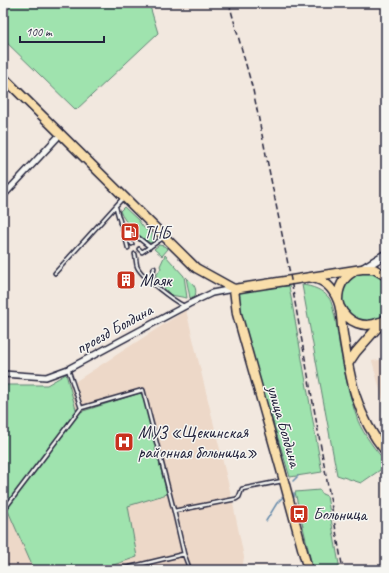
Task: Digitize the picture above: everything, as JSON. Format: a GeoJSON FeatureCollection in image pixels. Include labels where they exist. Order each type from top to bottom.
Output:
{"type":"FeatureCollection","features":[{"type":"Feature","properties":{"kind":"main road"},"geometry":{"type":"LineString","coordinates":[[3,77],[125,196],[196,268],[234,289],[360,269],[374,269],[386,276]]}},
{"type":"Feature","properties":{"kind":"main road"},"geometry":{"type":"LineString","coordinates":[[360,269],[347,276],[341,285],[338,296],[341,322],[352,385],[358,405],[372,432],[386,452]]}},
{"type":"Feature","properties":{"kind":"main road"},"geometry":{"type":"LineString","coordinates":[[307,278],[318,279],[330,287],[346,316],[354,323],[371,325],[386,318]]}},
{"type":"Feature","properties":{"kind":"main road","name":"улица Болдина"},"geometry":{"type":"LineString","coordinates":[[234,289],[237,314],[308,570]]}},
{"type":"Feature","properties":{"kind":"main road"},"geometry":{"type":"LineString","coordinates":[[348,364],[356,352],[386,318]]}},
{"type":"Feature","properties":{"kind":"street"},"geometry":{"type":"LineString","coordinates":[[3,196],[57,138]]}},
{"type":"Feature","properties":{"kind":"street"},"geometry":{"type":"LineString","coordinates":[[360,269],[386,254]]}},
{"type":"Feature","properties":{"kind":"street","name":"проезд Болдина"},"geometry":{"type":"LineString","coordinates":[[3,374],[46,377],[68,370],[184,306],[212,293],[234,289]]}},
{"type":"Feature","properties":{"kind":"lane"},"geometry":{"type":"LineString","coordinates":[[55,273],[125,196]]}},
{"type":"Feature","properties":{"kind":"lane"},"geometry":{"type":"LineString","coordinates":[[116,206],[128,248]]}},
{"type":"Feature","properties":{"kind":"lane"},"geometry":{"type":"LineString","coordinates":[[120,223],[150,247]]}},
{"type":"Feature","properties":{"kind":"lane"},"geometry":{"type":"LineString","coordinates":[[126,237],[132,244]]}},
{"type":"Feature","properties":{"kind":"lane"},"geometry":{"type":"LineString","coordinates":[[139,249],[142,252],[165,237]]}},
{"type":"Feature","properties":{"kind":"lane"},"geometry":{"type":"LineString","coordinates":[[135,254],[138,268],[151,281],[184,306]]}},
{"type":"Feature","properties":{"kind":"lane"},"geometry":{"type":"LineString","coordinates":[[151,281],[154,268]]}},
{"type":"Feature","properties":{"kind":"lane"},"geometry":{"type":"LineString","coordinates":[[68,370],[81,408]]}},
{"type":"Feature","properties":{"kind":"lane"},"geometry":{"type":"LineString","coordinates":[[3,511],[81,408],[143,390],[184,554],[190,570]]}},
{"type":"Feature","properties":{"kind":"lane"},"geometry":{"type":"LineString","coordinates":[[174,511],[236,499],[239,497],[242,490],[284,480]]}},
{"type":"Feature","properties":{"kind":"lane"},"geometry":{"type":"LineString","coordinates":[[118,570],[184,554]]}},
{"type":"Feature","properties":{"kind":"shaded area","name":"МУЗ «Щекинская районная больница»"},"geometry":{"type":"Polygon","coordinates":[[[186,310],[232,499],[244,557],[242,570],[3,570],[3,491],[46,397],[73,383],[186,310]]]}},
{"type":"Feature","properties":{"kind":"shaded area"},"geometry":{"type":"Polygon","coordinates":[[[386,359],[386,411],[372,361],[386,359]]]}},
{"type":"Feature","properties":{"kind":"green space"},"geometry":{"type":"Polygon","coordinates":[[[3,3],[149,3],[158,33],[76,110],[3,39],[3,3]]]}},
{"type":"Feature","properties":{"kind":"green space"},"geometry":{"type":"Polygon","coordinates":[[[124,207],[144,228],[152,234],[153,241],[151,243],[137,234],[125,220],[120,211],[124,207]]]}},
{"type":"Feature","properties":{"kind":"green space"},"geometry":{"type":"Polygon","coordinates":[[[159,245],[168,249],[162,256],[154,249],[159,245]]]}},
{"type":"Feature","properties":{"kind":"green space"},"geometry":{"type":"Polygon","coordinates":[[[165,255],[184,276],[187,298],[171,295],[157,281],[156,276],[161,268],[160,266],[165,255]]]}},
{"type":"Feature","properties":{"kind":"green space"},"geometry":{"type":"Polygon","coordinates":[[[373,272],[382,276],[386,281],[386,313],[379,319],[370,321],[362,320],[354,317],[347,311],[343,304],[342,295],[344,286],[351,277],[359,273],[373,272]]]}},
{"type":"Feature","properties":{"kind":"green space"},"geometry":{"type":"Polygon","coordinates":[[[186,277],[194,285],[196,290],[195,296],[190,298],[186,277]]]}},
{"type":"Feature","properties":{"kind":"green space"},"geometry":{"type":"Polygon","coordinates":[[[302,285],[313,287],[327,295],[331,302],[336,320],[347,383],[358,421],[370,443],[386,462],[386,466],[361,483],[337,475],[302,285]]]}},
{"type":"Feature","properties":{"kind":"green space"},"geometry":{"type":"Polygon","coordinates":[[[289,286],[322,472],[290,477],[239,313],[236,291],[289,286]]]}},
{"type":"Feature","properties":{"kind":"green space"},"geometry":{"type":"Polygon","coordinates":[[[66,374],[77,413],[140,393],[143,396],[167,494],[128,506],[137,557],[99,570],[34,570],[5,504],[3,505],[3,385],[47,385],[66,374]]]}},
{"type":"Feature","properties":{"kind":"green space"},"geometry":{"type":"Polygon","coordinates":[[[320,490],[322,494],[327,496],[340,570],[313,570],[295,492],[320,490]]]}},
{"type":"Feature","properties":{"kind":"waterway"},"geometry":{"type":"LineString","coordinates":[[293,481],[298,476]]}},
{"type":"Feature","properties":{"kind":"waterway"},"geometry":{"type":"LineString","coordinates":[[266,521],[277,503],[284,496]]}},
{"type":"Feature","properties":{"kind":"railway"},"geometry":{"type":"LineString","coordinates":[[229,3],[253,90],[289,269],[343,570]]}},
{"type":"Feature","properties":{"kind":"railway"},"geometry":{"type":"LineString","coordinates":[[385,560],[386,567]]}},
{"type":"Feature","properties":{"kind":"place","name":"ТНБ"},"geometry":{"type":"Point","coordinates":[130,232]}},
{"type":"Feature","properties":{"kind":"place","name":"Маяк"},"geometry":{"type":"Point","coordinates":[126,280]}},
{"type":"Feature","properties":{"kind":"place","name":"МУЗ «Щекинская районная больница»"},"geometry":{"type":"Point","coordinates":[124,442]}},
{"type":"Feature","properties":{"kind":"place","name":"Больница"},"geometry":{"type":"Point","coordinates":[299,514]}}]}
